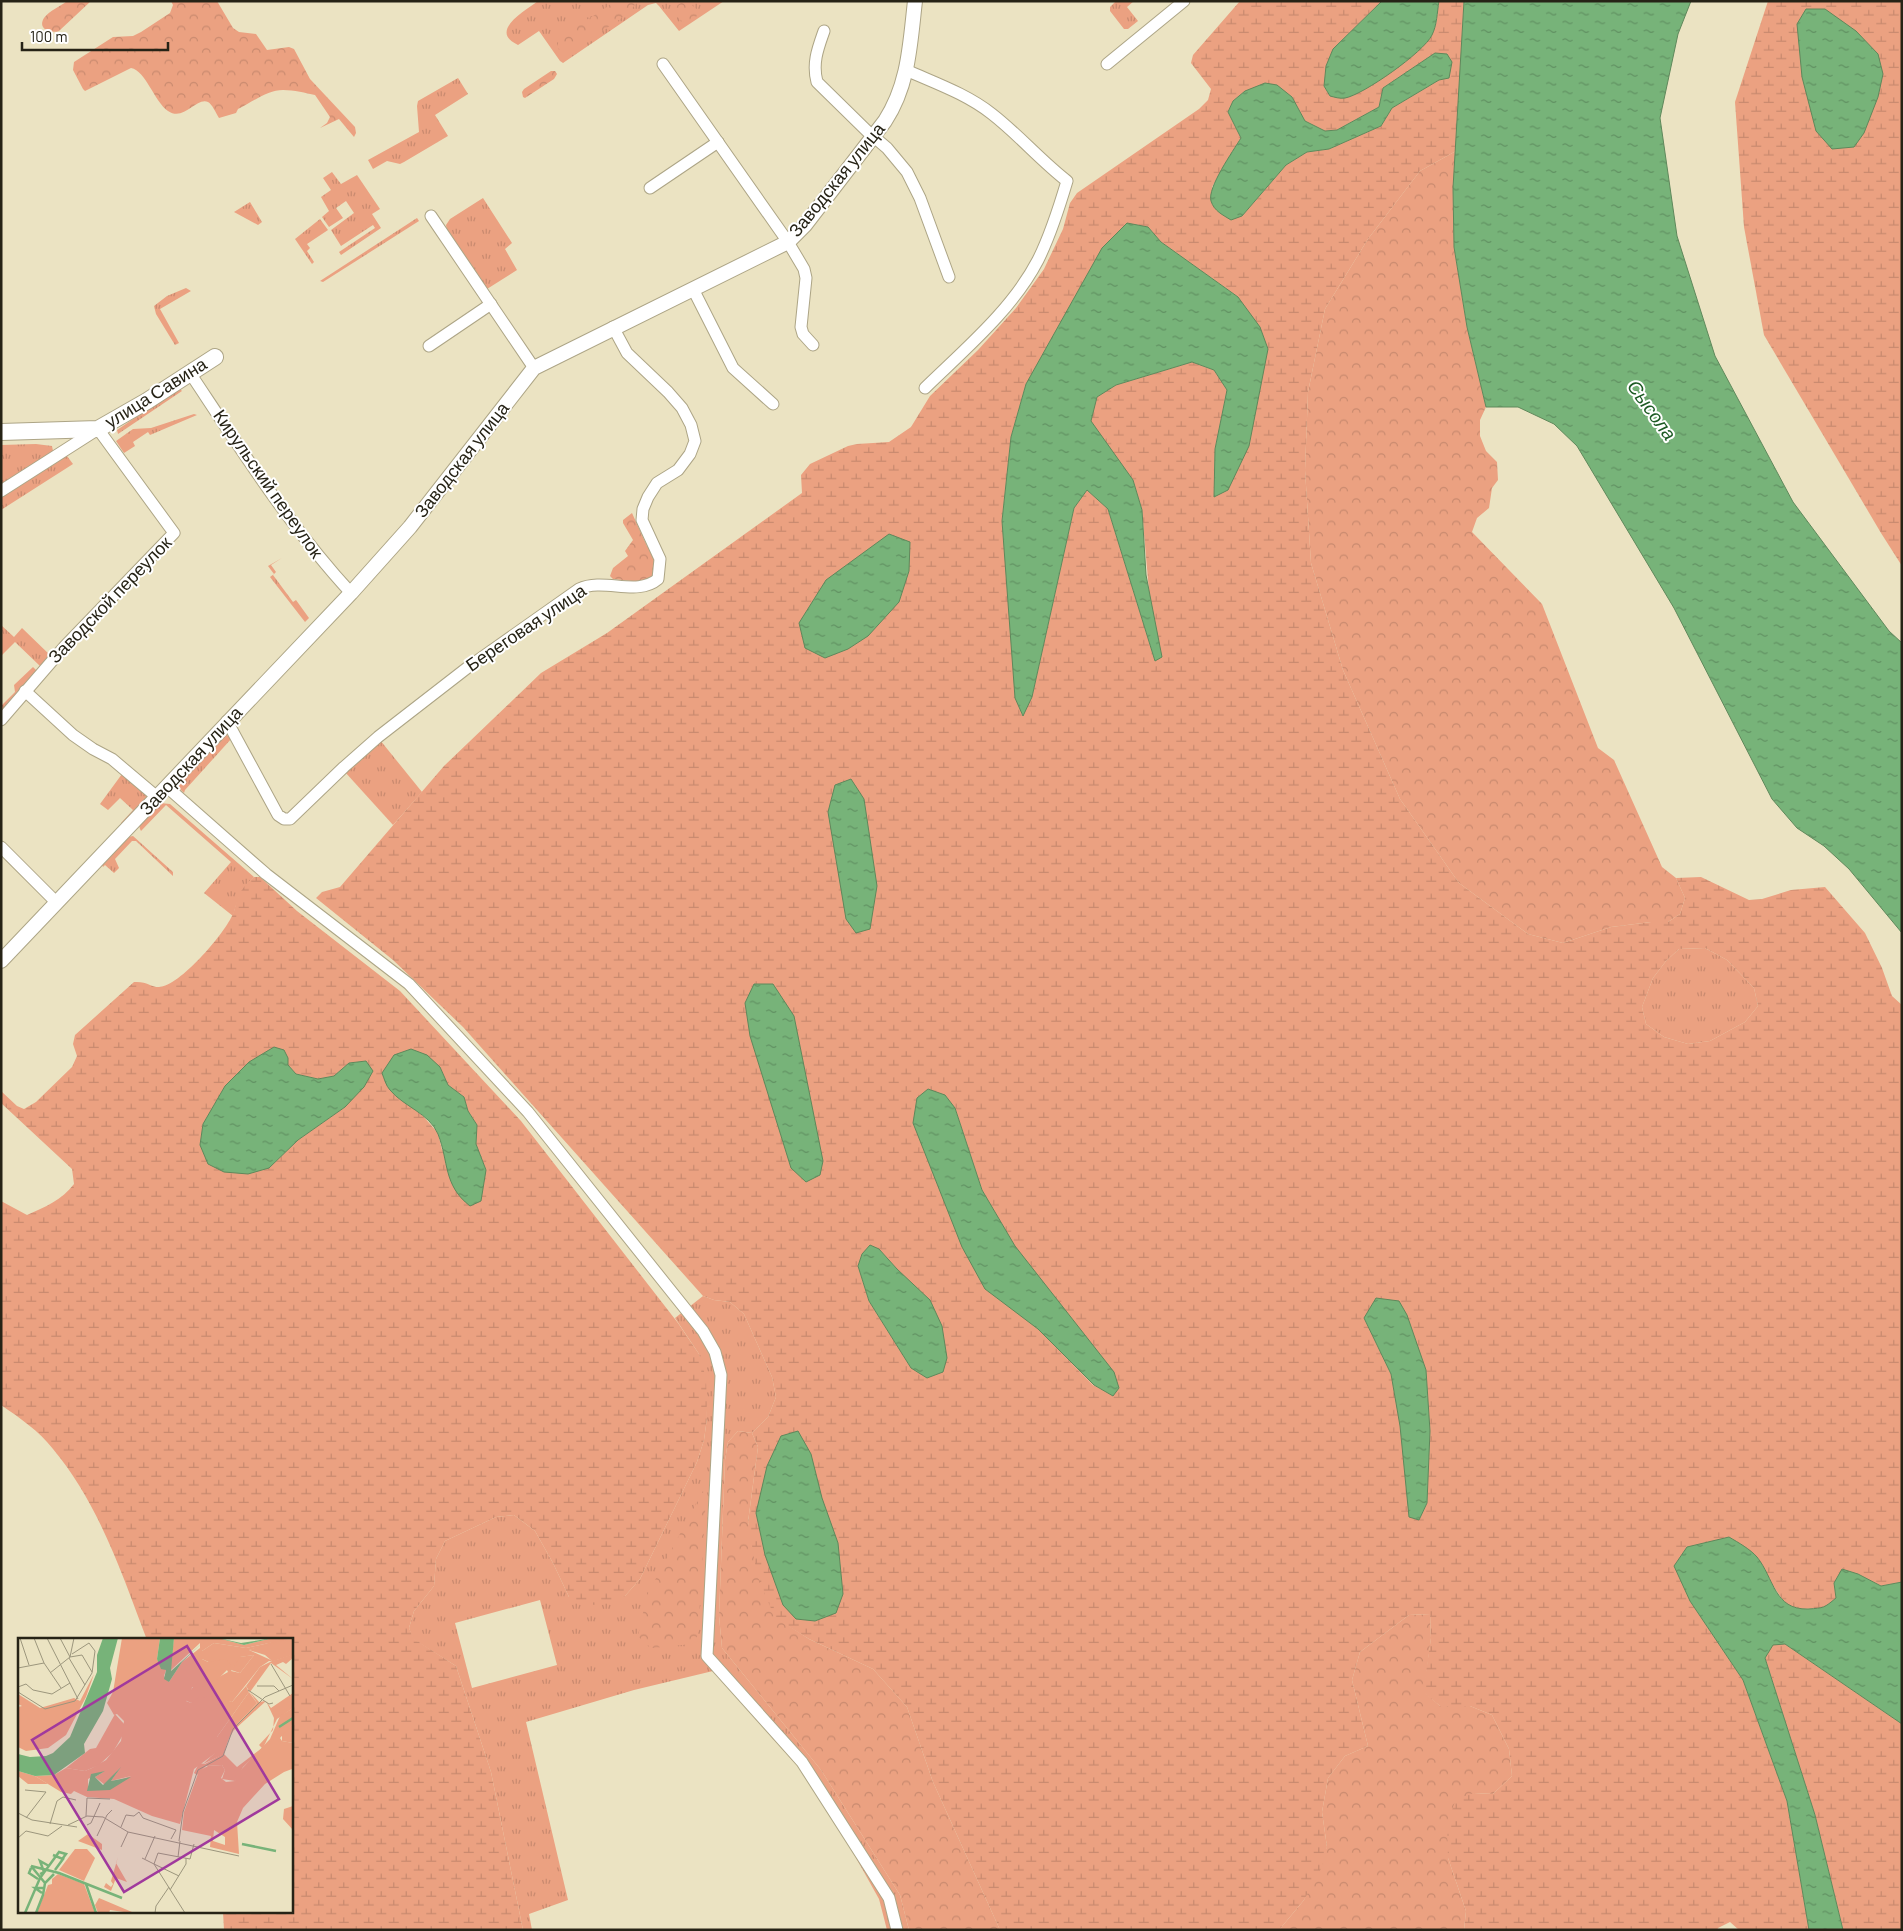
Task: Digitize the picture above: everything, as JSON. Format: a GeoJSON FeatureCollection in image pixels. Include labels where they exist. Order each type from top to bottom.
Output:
{"type":"FeatureCollection","features":[{"type":"Feature","properties":{"kind":"main road","name":"улица Савина"},"geometry":{"type":"LineString","coordinates":[[1,432],[98,429],[131,412],[215,357]]}},
{"type":"Feature","properties":{"kind":"street","name":"Заводская улица"},"geometry":{"type":"LineString","coordinates":[[1,961],[158,797],[227,721],[351,593],[410,527],[534,368],[788,242],[805,225],[896,105],[906,70],[915,1]]}},
{"type":"Feature","properties":{"kind":"street"},"geometry":{"type":"LineString","coordinates":[[1107,64],[1184,1]]}},
{"type":"Feature","properties":{"kind":"street"},"geometry":{"type":"LineString","coordinates":[[824,31],[815,57],[817,82],[887,148],[907,172],[920,198],[950,277]]}},
{"type":"Feature","properties":{"kind":"street"},"geometry":{"type":"LineString","coordinates":[[663,64],[788,242],[804,269],[806,278],[801,327],[813,345]]}},
{"type":"Feature","properties":{"kind":"street"},"geometry":{"type":"LineString","coordinates":[[906,70],[943,86],[985,109],[1005,125],[1046,165],[1068,181],[1054,225],[1038,261],[1012,300],[974,341],[925,388]]}},
{"type":"Feature","properties":{"kind":"street"},"geometry":{"type":"LineString","coordinates":[[650,188],[718,142]]}},
{"type":"Feature","properties":{"kind":"street"},"geometry":{"type":"LineString","coordinates":[[431,216],[534,368]]}},
{"type":"Feature","properties":{"kind":"street"},"geometry":{"type":"LineString","coordinates":[[693,289],[733,368],[773,404]]}},
{"type":"Feature","properties":{"kind":"street"},"geometry":{"type":"LineString","coordinates":[[429,346],[492,304]]}},
{"type":"Feature","properties":{"kind":"street","name":"Береговая улица"},"geometry":{"type":"LineString","coordinates":[[227,721],[278,814],[290,819],[378,737],[467,668],[579,589],[591,584],[646,587],[658,579],[660,559],[642,520],[643,509],[657,482],[678,470],[691,452],[695,441],[691,424],[682,408],[627,353],[613,328]]}},
{"type":"Feature","properties":{"kind":"street","name":"Кирульский переулок"},"geometry":{"type":"LineString","coordinates":[[190,373],[293,523],[331,572],[351,593]]}},
{"type":"Feature","properties":{"kind":"street","name":"улица Савина"},"geometry":{"type":"LineString","coordinates":[[1,491],[98,429]]}},
{"type":"Feature","properties":{"kind":"street","name":"Заводской переулок"},"geometry":{"type":"LineString","coordinates":[[1,720],[65,646],[174,533],[98,429]]}},
{"type":"Feature","properties":{"kind":"street"},"geometry":{"type":"LineString","coordinates":[[25,691],[73,736],[112,759],[158,797]]}},
{"type":"Feature","properties":{"kind":"street"},"geometry":{"type":"LineString","coordinates":[[168,786],[266,874],[409,984],[528,1112],[703,1331],[715,1352],[721,1375],[707,1656],[802,1762],[889,1898],[897,1930]]}},
{"type":"Feature","properties":{"kind":"street"},"geometry":{"type":"LineString","coordinates":[[1,847],[57,903]]}},
{"type":"Feature","properties":{"kind":"green space"},"geometry":{"type":"Polygon","coordinates":[[[67,1],[91,1],[59,31],[52,32],[46,30],[42,25],[44,18],[67,1]]]}},
{"type":"Feature","properties":{"kind":"green space"},"geometry":{"type":"Polygon","coordinates":[[[171,1],[217,1],[233,28],[239,32],[256,34],[267,50],[289,47],[294,49],[310,79],[355,127],[356,133],[354,137],[339,119],[320,128],[327,123],[330,117],[315,95],[300,92],[283,90],[272,92],[238,109],[236,113],[219,118],[208,102],[203,101],[179,114],[168,111],[158,100],[146,80],[136,70],[131,68],[85,91],[73,70],[74,62],[113,37],[133,36],[141,32],[170,13],[173,5],[171,1]]]}},
{"type":"Feature","properties":{"kind":"green space"},"geometry":{"type":"Polygon","coordinates":[[[538,1],[724,1],[679,31],[656,3],[648,5],[563,63],[539,31],[518,45],[510,40],[507,34],[512,22],[538,1]]]}},
{"type":"Feature","properties":{"kind":"green space"},"geometry":{"type":"Polygon","coordinates":[[[614,1],[638,1],[629,12],[615,23],[588,39],[578,40],[562,50],[558,49],[558,43],[570,30],[614,1]]]}},
{"type":"Feature","properties":{"kind":"green space"},"geometry":{"type":"Polygon","coordinates":[[[684,1],[690,3],[699,12],[692,21],[684,22],[678,17],[676,12],[676,6],[684,1]]]}},
{"type":"Feature","properties":{"kind":"green space"},"geometry":{"type":"Polygon","coordinates":[[[1116,1],[1134,1],[1127,7],[1138,21],[1128,29],[1124,29],[1110,11],[1110,7],[1116,1]]]}},
{"type":"Feature","properties":{"kind":"green space"},"geometry":{"type":"Polygon","coordinates":[[[1240,1],[1382,1],[1333,49],[1327,66],[1324,86],[1330,96],[1431,37],[1436,24],[1439,1],[1464,1],[1456,151],[1420,171],[1368,239],[1325,309],[1308,392],[1305,470],[1311,563],[1343,670],[1400,799],[1459,883],[1528,934],[1563,943],[1611,927],[1668,922],[1680,914],[1685,898],[1676,878],[1701,877],[1749,900],[1762,899],[1791,890],[1825,887],[1865,933],[1882,968],[1892,996],[1902,1005],[1902,1582],[1881,1586],[1858,1574],[1834,1583],[1836,1598],[1824,1608],[1801,1609],[1786,1605],[1758,1558],[1690,1601],[1743,1680],[1787,1801],[1809,1930],[1739,1930],[1730,1922],[1717,1930],[1464,1930],[1466,1911],[1448,1858],[1447,1824],[1456,1799],[1474,1793],[1493,1794],[1512,1776],[1509,1749],[1492,1715],[1470,1706],[1440,1706],[1423,1692],[1431,1638],[1430,1614],[1409,1615],[1360,1652],[1352,1680],[1368,1746],[1345,1756],[1328,1778],[1322,1812],[1327,1847],[1322,1867],[1304,1900],[1279,1930],[1000,1930],[933,1782],[907,1707],[873,1669],[809,1639],[775,1618],[757,1575],[748,1522],[758,1447],[752,1433],[768,1417],[776,1397],[772,1377],[744,1314],[730,1302],[714,1300],[703,1296],[463,1027],[393,960],[316,898],[322,892],[340,887],[444,766],[541,673],[607,633],[802,493],[801,475],[810,464],[848,446],[889,442],[911,427],[930,396],[978,350],[1016,308],[1044,269],[1063,229],[1070,203],[1077,193],[1199,109],[1208,100],[1211,89],[1191,63],[1193,55],[1240,1]],[[1435,53],[1383,88],[1379,107],[1337,130],[1325,131],[1305,121],[1292,97],[1245,91],[1233,101],[1228,112],[1241,138],[1212,187],[1242,216],[1286,165],[1307,152],[1329,149],[1381,126],[1392,108],[1439,80],[1435,53]],[[1148,227],[1026,384],[1011,437],[1002,521],[1022,716],[1032,697],[1074,508],[1087,490],[1108,509],[1155,661],[1142,510],[1133,480],[1090,421],[1097,397],[1116,385],[1192,362],[1214,370],[1227,390],[1238,297],[1161,242],[1148,227]],[[1227,392],[1215,449],[1214,497],[1227,392]],[[1705,948],[1679,949],[1666,961],[1653,978],[1642,1007],[1646,1024],[1664,1037],[1688,1044],[1710,1041],[1745,1022],[1758,1006],[1754,988],[1727,960],[1705,948]],[[928,1089],[1038,1329],[1093,1385],[1113,1395],[1015,1247],[982,1190],[955,1108],[928,1089]],[[879,1249],[858,1266],[869,1301],[911,1368],[897,1269],[879,1249]],[[1364,1318],[1391,1374],[1419,1520],[1427,1503],[1430,1431],[1426,1370],[1364,1318]]]}},
{"type":"Feature","properties":{"kind":"green space"},"geometry":{"type":"Polygon","coordinates":[[[1768,1],[1902,1],[1902,566],[1764,335],[1744,227],[1735,102],[1768,1]]]}},
{"type":"Feature","properties":{"kind":"green space"},"geometry":{"type":"Polygon","coordinates":[[[551,71],[555,71],[557,74],[554,79],[525,98],[523,97],[522,92],[524,89],[551,71]]]}},
{"type":"Feature","properties":{"kind":"green space"},"geometry":{"type":"Polygon","coordinates":[[[458,78],[468,94],[435,115],[448,136],[400,164],[387,161],[373,169],[368,160],[419,132],[418,101],[458,78]]]}},
{"type":"Feature","properties":{"kind":"green space"},"geometry":{"type":"Polygon","coordinates":[[[1456,151],[1453,188],[1454,247],[1467,327],[1486,407],[1480,420],[1480,436],[1486,451],[1497,462],[1498,480],[1492,488],[1489,508],[1477,518],[1472,532],[1542,604],[1598,748],[1614,760],[1662,867],[1676,878],[1685,898],[1680,914],[1668,922],[1611,927],[1563,943],[1528,934],[1459,883],[1400,799],[1343,670],[1311,563],[1305,470],[1308,392],[1325,309],[1368,239],[1420,171],[1456,151]]]}},
{"type":"Feature","properties":{"kind":"green space"},"geometry":{"type":"Polygon","coordinates":[[[332,172],[341,184],[357,175],[380,209],[372,214],[381,228],[341,255],[339,252],[375,228],[373,225],[341,246],[331,230],[354,213],[346,201],[336,208],[343,218],[329,227],[322,217],[329,211],[321,197],[331,190],[323,178],[332,172]]]}},
{"type":"Feature","properties":{"kind":"green space"},"geometry":{"type":"Polygon","coordinates":[[[483,198],[512,243],[505,249],[517,270],[487,289],[447,231],[446,225],[450,219],[483,198]]]}},
{"type":"Feature","properties":{"kind":"green space"},"geometry":{"type":"Polygon","coordinates":[[[250,202],[262,222],[258,225],[234,212],[250,202]]]}},
{"type":"Feature","properties":{"kind":"green space"},"geometry":{"type":"Polygon","coordinates":[[[417,218],[419,221],[323,282],[320,281],[417,218]]]}},
{"type":"Feature","properties":{"kind":"green space"},"geometry":{"type":"Polygon","coordinates":[[[320,219],[328,230],[307,244],[310,248],[307,251],[314,262],[312,264],[295,239],[320,219]]]}},
{"type":"Feature","properties":{"kind":"green space"},"geometry":{"type":"Polygon","coordinates":[[[186,288],[191,291],[160,309],[179,343],[175,345],[156,314],[154,306],[167,296],[186,288]]]}},
{"type":"Feature","properties":{"kind":"green space"},"geometry":{"type":"Polygon","coordinates":[[[179,388],[182,391],[118,434],[117,430],[179,388]]]}},
{"type":"Feature","properties":{"kind":"green space"},"geometry":{"type":"Polygon","coordinates":[[[194,414],[197,415],[150,435],[148,432],[133,442],[135,446],[124,453],[116,441],[133,429],[151,428],[194,414]]]}},
{"type":"Feature","properties":{"kind":"green space"},"geometry":{"type":"Polygon","coordinates":[[[36,444],[52,446],[53,451],[1,485],[1,445],[36,444]]]}},
{"type":"Feature","properties":{"kind":"green space"},"geometry":{"type":"Polygon","coordinates":[[[67,456],[73,464],[1,510],[1,498],[67,456]]]}},
{"type":"Feature","properties":{"kind":"green space"},"geometry":{"type":"Polygon","coordinates":[[[632,513],[647,546],[655,555],[656,575],[641,582],[613,579],[610,576],[613,568],[628,556],[625,551],[633,540],[623,520],[632,513]]]}},
{"type":"Feature","properties":{"kind":"green space"},"geometry":{"type":"Polygon","coordinates":[[[282,558],[271,565],[276,572],[274,574],[268,566],[282,558]]]}},
{"type":"Feature","properties":{"kind":"green space"},"geometry":{"type":"Polygon","coordinates":[[[274,574],[293,602],[296,600],[309,618],[305,622],[270,577],[274,574]]]}},
{"type":"Feature","properties":{"kind":"green space"},"geometry":{"type":"Polygon","coordinates":[[[1,625],[14,637],[22,628],[51,656],[40,666],[15,642],[1,656],[1,625]]]}},
{"type":"Feature","properties":{"kind":"green space"},"geometry":{"type":"Polygon","coordinates":[[[33,667],[37,671],[1,715],[1,706],[15,692],[14,685],[33,667]]]}},
{"type":"Feature","properties":{"kind":"green space"},"geometry":{"type":"Polygon","coordinates":[[[225,734],[232,738],[184,793],[179,788],[179,783],[225,734]]]}},
{"type":"Feature","properties":{"kind":"green space"},"geometry":{"type":"Polygon","coordinates":[[[380,740],[422,792],[393,825],[345,772],[380,740]]]}},
{"type":"Feature","properties":{"kind":"green space"},"geometry":{"type":"Polygon","coordinates":[[[122,774],[148,799],[124,826],[121,823],[133,810],[120,798],[108,810],[100,804],[122,774]]]}},
{"type":"Feature","properties":{"kind":"green space"},"geometry":{"type":"Polygon","coordinates":[[[160,803],[170,804],[254,877],[240,895],[233,916],[204,893],[231,862],[166,805],[141,831],[139,825],[160,803]]]}},
{"type":"Feature","properties":{"kind":"green space"},"geometry":{"type":"Polygon","coordinates":[[[133,836],[173,872],[173,876],[136,841],[132,841],[115,859],[119,868],[114,873],[105,865],[103,867],[102,865],[128,837],[133,836]]]}},
{"type":"Feature","properties":{"kind":"green space"},"geometry":{"type":"Polygon","coordinates":[[[254,877],[260,877],[297,911],[400,991],[521,1121],[678,1323],[699,1354],[706,1378],[707,1418],[704,1440],[697,1462],[640,1579],[625,1596],[597,1605],[582,1604],[569,1597],[535,1531],[514,1515],[496,1517],[445,1541],[436,1559],[434,1586],[414,1611],[409,1628],[414,1639],[456,1666],[491,1772],[523,1930],[224,1930],[223,1914],[292,1914],[292,1638],[146,1638],[108,1540],[84,1493],[48,1442],[29,1425],[1,1405],[1,1201],[27,1215],[59,1199],[74,1184],[72,1169],[1,1103],[1,1091],[17,1106],[24,1109],[36,1102],[72,1067],[77,1056],[73,1044],[75,1035],[134,982],[142,982],[159,987],[178,978],[189,969],[220,935],[233,914],[244,886],[254,877]],[[288,1058],[225,1086],[203,1125],[200,1145],[269,1168],[298,1140],[345,1107],[366,1061],[349,1063],[334,1076],[318,1079],[296,1074],[288,1065],[288,1058]],[[440,1067],[390,1090],[423,1116],[438,1133],[442,1150],[486,1170],[476,1144],[477,1125],[468,1111],[464,1097],[448,1085],[440,1067]]]}},
{"type":"Feature","properties":{"kind":"green space"},"geometry":{"type":"Polygon","coordinates":[[[1705,948],[1727,960],[1754,988],[1758,1006],[1745,1022],[1710,1041],[1688,1044],[1664,1037],[1646,1024],[1642,1007],[1653,978],[1666,961],[1679,949],[1705,948]]]}},
{"type":"Feature","properties":{"kind":"green space"},"geometry":{"type":"Polygon","coordinates":[[[703,1296],[714,1300],[730,1302],[744,1314],[772,1377],[776,1397],[768,1417],[752,1433],[738,1431],[728,1442],[725,1460],[719,1616],[722,1648],[821,1770],[900,1895],[909,1930],[887,1930],[879,1899],[817,1788],[713,1671],[634,1690],[526,1722],[568,1900],[529,1914],[532,1930],[523,1930],[491,1772],[456,1666],[413,1639],[409,1628],[414,1611],[434,1586],[436,1559],[445,1541],[496,1517],[514,1515],[535,1531],[569,1597],[625,1596],[640,1579],[697,1462],[704,1440],[707,1418],[699,1354],[675,1318],[703,1296]],[[540,1600],[455,1623],[472,1688],[557,1665],[540,1600]]]}},
{"type":"Feature","properties":{"kind":"green space"},"geometry":{"type":"Polygon","coordinates":[[[738,1431],[752,1433],[758,1447],[748,1522],[775,1617],[809,1639],[873,1669],[907,1707],[933,1782],[1000,1930],[909,1930],[900,1895],[821,1770],[722,1648],[719,1616],[725,1460],[728,1442],[738,1431]]]}},
{"type":"Feature","properties":{"kind":"green space"},"geometry":{"type":"Polygon","coordinates":[[[703,1491],[706,1497],[698,1635],[692,1644],[653,1648],[645,1644],[638,1636],[647,1595],[703,1491]]]}},
{"type":"Feature","properties":{"kind":"green space"},"geometry":{"type":"Polygon","coordinates":[[[1430,1614],[1431,1638],[1424,1692],[1440,1706],[1470,1706],[1492,1715],[1509,1749],[1512,1776],[1493,1794],[1474,1793],[1448,1858],[1466,1911],[1464,1930],[1279,1930],[1304,1900],[1327,1847],[1322,1812],[1328,1778],[1345,1756],[1368,1746],[1352,1680],[1360,1652],[1409,1615],[1430,1614]]]}},
{"type":"Feature","properties":{"kind":"green space"},"geometry":{"type":"Polygon","coordinates":[[[1773,1644],[1785,1644],[1902,1724],[1902,1930],[1843,1930],[1815,1815],[1765,1658],[1773,1644]]]}},
{"type":"Feature","properties":{"kind":"water"},"geometry":{"type":"Polygon","coordinates":[[[1382,1],[1439,1],[1432,35],[1418,52],[1406,62],[1365,89],[1345,98],[1330,96],[1324,86],[1326,66],[1333,49],[1382,1]]]}},
{"type":"Feature","properties":{"kind":"water","name":"Сысола"},"geometry":{"type":"Polygon","coordinates":[[[1464,1],[1691,1],[1678,34],[1660,118],[1677,236],[1715,356],[1793,502],[1889,631],[1902,643],[1902,933],[1849,869],[1824,846],[1797,828],[1772,799],[1674,608],[1577,446],[1554,424],[1518,407],[1486,407],[1467,327],[1454,247],[1453,188],[1464,1]]]}},
{"type":"Feature","properties":{"kind":"water"},"geometry":{"type":"Polygon","coordinates":[[[1806,9],[1825,9],[1856,31],[1878,54],[1883,74],[1878,97],[1864,133],[1854,147],[1832,149],[1816,131],[1802,77],[1797,24],[1806,9]]]}},
{"type":"Feature","properties":{"kind":"water"},"geometry":{"type":"Polygon","coordinates":[[[1435,53],[1447,54],[1452,62],[1449,78],[1439,80],[1392,108],[1381,126],[1329,149],[1307,152],[1286,165],[1242,216],[1231,220],[1214,207],[1211,201],[1213,188],[1241,138],[1228,112],[1233,101],[1245,91],[1265,83],[1277,85],[1292,97],[1305,121],[1325,131],[1337,130],[1379,107],[1383,88],[1435,53]]]}},
{"type":"Feature","properties":{"kind":"water"},"geometry":{"type":"Polygon","coordinates":[[[1127,223],[1148,227],[1161,242],[1238,297],[1260,327],[1268,349],[1249,446],[1228,490],[1214,497],[1215,449],[1227,390],[1214,370],[1192,362],[1116,385],[1097,397],[1091,421],[1133,480],[1142,510],[1146,575],[1162,657],[1155,661],[1108,509],[1087,490],[1074,508],[1032,697],[1023,716],[1015,698],[1002,521],[1011,437],[1026,384],[1102,248],[1127,223]]]}},
{"type":"Feature","properties":{"kind":"water"},"geometry":{"type":"Polygon","coordinates":[[[889,534],[910,542],[909,571],[899,602],[868,636],[848,649],[825,658],[805,648],[799,623],[826,580],[889,534]]]}},
{"type":"Feature","properties":{"kind":"water"},"geometry":{"type":"Polygon","coordinates":[[[851,779],[864,799],[877,886],[870,929],[856,933],[846,919],[828,812],[835,785],[851,779]]]}},
{"type":"Feature","properties":{"kind":"water"},"geometry":{"type":"Polygon","coordinates":[[[754,984],[773,984],[794,1016],[823,1161],[820,1175],[806,1182],[791,1168],[750,1036],[745,1003],[754,984]]]}},
{"type":"Feature","properties":{"kind":"water"},"geometry":{"type":"Polygon","coordinates":[[[274,1047],[284,1050],[288,1058],[288,1065],[296,1074],[318,1079],[334,1076],[349,1063],[366,1061],[373,1071],[364,1087],[345,1107],[298,1140],[269,1168],[248,1174],[224,1172],[208,1164],[200,1145],[203,1124],[225,1086],[249,1062],[274,1047]]]}},
{"type":"Feature","properties":{"kind":"water"},"geometry":{"type":"Polygon","coordinates":[[[411,1049],[427,1055],[440,1067],[448,1085],[464,1097],[468,1111],[477,1125],[476,1144],[486,1170],[481,1201],[470,1206],[455,1190],[448,1173],[438,1134],[434,1127],[423,1115],[396,1096],[384,1080],[382,1073],[394,1055],[411,1049]]]}},
{"type":"Feature","properties":{"kind":"water"},"geometry":{"type":"Polygon","coordinates":[[[928,1089],[945,1095],[955,1108],[982,1190],[1015,1246],[1114,1372],[1119,1388],[1113,1396],[1094,1385],[1038,1329],[985,1289],[962,1247],[913,1123],[917,1098],[928,1089]]]}},
{"type":"Feature","properties":{"kind":"water"},"geometry":{"type":"Polygon","coordinates":[[[870,1245],[879,1249],[930,1300],[942,1326],[947,1358],[943,1372],[927,1378],[911,1368],[869,1301],[858,1266],[862,1254],[870,1245]]]}},
{"type":"Feature","properties":{"kind":"water"},"geometry":{"type":"Polygon","coordinates":[[[1376,1298],[1399,1301],[1407,1315],[1426,1370],[1430,1431],[1427,1503],[1419,1520],[1409,1517],[1400,1426],[1391,1374],[1364,1318],[1376,1298]]]}},
{"type":"Feature","properties":{"kind":"water"},"geometry":{"type":"Polygon","coordinates":[[[798,1431],[811,1454],[822,1498],[838,1543],[843,1594],[836,1613],[815,1621],[796,1619],[783,1605],[765,1555],[756,1513],[767,1466],[781,1436],[798,1431]]]}},
{"type":"Feature","properties":{"kind":"water"},"geometry":{"type":"Polygon","coordinates":[[[1729,1537],[1757,1557],[1781,1599],[1797,1608],[1821,1608],[1836,1598],[1834,1583],[1842,1569],[1858,1574],[1881,1586],[1902,1582],[1902,1724],[1785,1644],[1773,1645],[1765,1658],[1815,1815],[1843,1930],[1809,1930],[1787,1801],[1743,1680],[1690,1601],[1674,1566],[1687,1547],[1729,1537]]]}}]}
